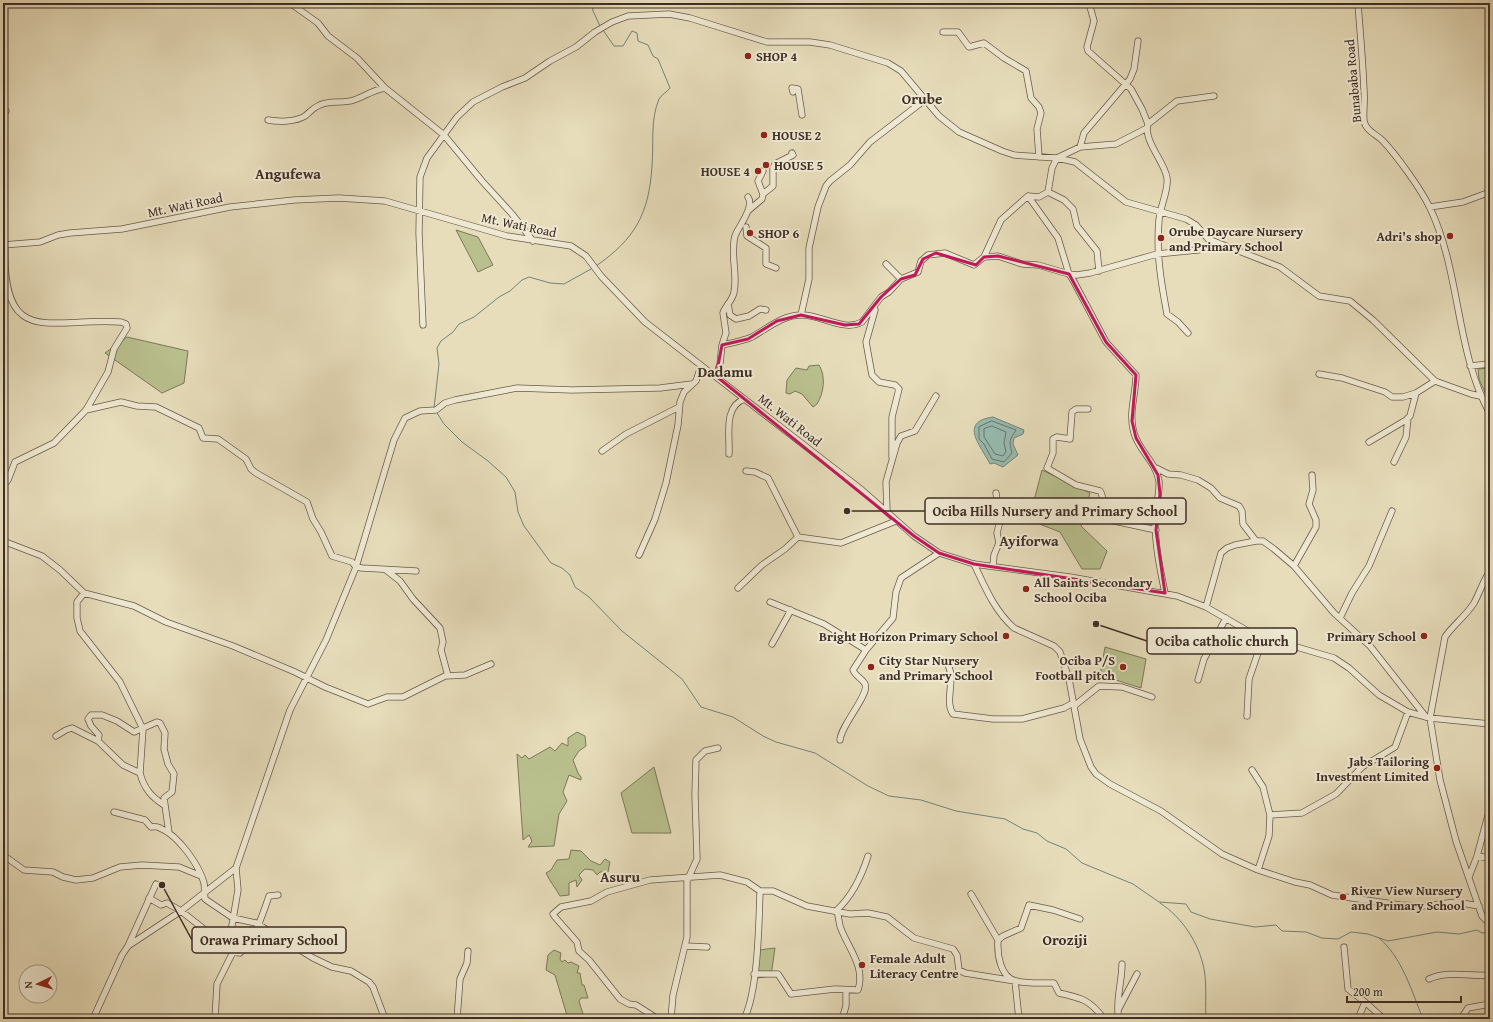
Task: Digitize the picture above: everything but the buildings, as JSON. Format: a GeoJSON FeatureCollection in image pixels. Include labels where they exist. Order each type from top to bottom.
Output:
{"type":"FeatureCollection","features":[{"type":"Feature","properties":{"kind":"street"},"geometry":{"type":"LineString","coordinates":[[290,3],[318,23],[328,36],[357,58],[385,88],[444,135],[482,181],[512,214],[533,241]]}},
{"type":"Feature","properties":{"kind":"street"},"geometry":{"type":"LineString","coordinates":[[1089,3],[1094,22],[1088,51],[1126,83],[1137,98],[1147,126],[1149,138],[1167,177],[1160,211],[1157,254],[1167,314],[1178,322],[1188,333]]}},
{"type":"Feature","properties":{"kind":"street","name":"Bunababa Road"},"geometry":{"type":"LineString","coordinates":[[1358,3],[1364,92],[1364,122],[1368,129],[1382,140],[1399,162],[1430,208],[1452,276],[1470,366],[1480,396],[1490,414]]}},
{"type":"Feature","properties":{"kind":"street"},"geometry":{"type":"LineString","coordinates":[[423,325],[419,211],[420,177],[422,168],[463,110],[473,102],[497,89],[525,78],[550,61],[576,47],[608,24],[628,16],[646,14],[682,16],[767,42],[810,42],[830,44],[893,66],[910,80],[945,122],[959,132],[1002,151],[1021,156],[1057,158],[1075,162],[1084,167],[1126,202],[1191,221],[1208,239],[1280,267],[1319,296],[1350,301],[1373,320],[1435,380],[1480,396]]}},
{"type":"Feature","properties":{"kind":"street"},"geometry":{"type":"LineString","coordinates":[[943,32],[958,32],[969,47],[984,43],[1004,58],[1026,71],[1030,98],[1039,107],[1041,113],[1037,129],[1039,157]]}},
{"type":"Feature","properties":{"kind":"street"},"geometry":{"type":"LineString","coordinates":[[1080,147],[1084,133],[1126,83],[1134,69],[1138,41]]}},
{"type":"Feature","properties":{"kind":"street"},"geometry":{"type":"LineString","coordinates":[[268,120],[278,121],[296,119],[324,103],[353,101],[367,93],[385,88]]}},
{"type":"Feature","properties":{"kind":"street"},"geometry":{"type":"LineString","coordinates":[[794,92],[792,88],[798,89],[802,115]]}},
{"type":"Feature","properties":{"kind":"street"},"geometry":{"type":"LineString","coordinates":[[1048,192],[1052,168],[1057,158],[1080,147],[1116,144],[1147,126],[1177,101],[1214,96]]}},
{"type":"Feature","properties":{"kind":"street"},"geometry":{"type":"LineString","coordinates":[[801,315],[809,279],[809,248],[818,207],[826,186],[850,165],[870,142],[926,99]]}},
{"type":"Feature","properties":{"kind":"street"},"geometry":{"type":"LineString","coordinates":[[716,376],[720,364],[722,345],[726,334],[723,314],[734,293],[732,260],[735,238],[745,226],[750,209],[761,201],[763,194],[773,186],[773,168],[775,164],[793,155],[792,153]]}},
{"type":"Feature","properties":{"kind":"street"},"geometry":{"type":"LineString","coordinates":[[763,171],[758,180],[763,194]]}},
{"type":"Feature","properties":{"kind":"street"},"geometry":{"type":"LineString","coordinates":[[722,345],[748,339],[777,321],[801,315],[833,321],[845,325],[859,324],[865,319],[879,300],[901,279],[915,275],[918,272],[923,259],[931,254],[945,253],[974,265],[984,257],[1001,220],[1028,196],[1039,197],[1048,192]]}},
{"type":"Feature","properties":{"kind":"street"},"geometry":{"type":"LineString","coordinates":[[1048,192],[1064,200],[1073,209],[1077,226],[1097,252],[1099,271]]}},
{"type":"Feature","properties":{"kind":"street"},"geometry":{"type":"LineString","coordinates":[[1430,208],[1463,202],[1490,192]]}},
{"type":"Feature","properties":{"kind":"street"},"geometry":{"type":"LineString","coordinates":[[1028,196],[1058,238],[1069,274]]}},
{"type":"Feature","properties":{"kind":"street"},"geometry":{"type":"LineString","coordinates":[[748,197],[750,202],[745,226],[747,236],[766,248],[766,264],[776,268]]}},
{"type":"Feature","properties":{"kind":"street","name":"Mt. Wati Road"},"geometry":{"type":"LineString","coordinates":[[4,245],[40,242],[58,235],[70,233],[122,229],[230,207],[287,201],[363,198],[385,201],[533,241],[571,246],[586,256],[601,276],[634,312],[886,511],[919,540],[939,553],[974,564],[1070,577],[1165,593],[1206,607],[1263,638],[1334,658],[1349,668],[1379,694],[1408,712],[1428,718],[1490,724]]}},
{"type":"Feature","properties":{"kind":"street"},"geometry":{"type":"LineString","coordinates":[[3,486],[8,480],[15,462],[54,443],[86,410],[108,372],[112,354],[127,329],[127,326],[121,322],[109,321],[52,324],[34,322],[26,318],[14,303],[6,282],[4,245]]}},
{"type":"Feature","properties":{"kind":"street"},"geometry":{"type":"LineString","coordinates":[[1075,277],[1157,254],[1198,250],[1222,245]]}},
{"type":"Feature","properties":{"kind":"street"},"geometry":{"type":"LineString","coordinates":[[984,257],[1002,257],[1022,264],[1038,265],[1075,277],[1106,342],[1136,375],[1132,410],[1134,432],[1141,448],[1156,468],[1168,474],[1198,480],[1211,488],[1220,498],[1239,506],[1242,511],[1243,524],[1256,540]]}},
{"type":"Feature","properties":{"kind":"street"},"geometry":{"type":"LineString","coordinates":[[886,264],[901,279]]}},
{"type":"Feature","properties":{"kind":"street"},"geometry":{"type":"LineString","coordinates":[[879,300],[872,318],[866,346],[874,378],[879,382],[895,384],[899,390],[892,417],[892,457]]}},
{"type":"Feature","properties":{"kind":"street"},"geometry":{"type":"LineString","coordinates":[[728,304],[730,315],[736,319],[749,316],[760,309],[766,310]]}},
{"type":"Feature","properties":{"kind":"street"},"geometry":{"type":"LineString","coordinates":[[1470,366],[1490,364]]}},
{"type":"Feature","properties":{"kind":"street"},"geometry":{"type":"LineString","coordinates":[[639,555],[653,524],[666,483],[678,425],[679,407],[684,392],[696,381],[701,366]]}},
{"type":"Feature","properties":{"kind":"street"},"geometry":{"type":"LineString","coordinates":[[1319,374],[1342,378],[1385,392],[1392,397],[1404,397],[1416,393],[1435,380]]}},
{"type":"Feature","properties":{"kind":"street"},"geometry":{"type":"LineString","coordinates":[[215,1019],[217,984],[233,952],[231,937],[238,890],[236,868],[285,723],[326,640],[356,567],[394,440],[405,418],[420,411],[436,410],[445,403],[455,400],[517,388],[572,390],[660,388],[692,384]]}},
{"type":"Feature","properties":{"kind":"street"},"geometry":{"type":"LineString","coordinates":[[1394,462],[1406,437],[1408,418],[1416,393]]}},
{"type":"Feature","properties":{"kind":"street"},"geometry":{"type":"LineString","coordinates":[[886,511],[885,490],[892,457],[899,438],[915,431],[936,396]]}},
{"type":"Feature","properties":{"kind":"street"},"geometry":{"type":"LineString","coordinates":[[729,454],[730,413],[736,403],[745,399]]}},
{"type":"Feature","properties":{"kind":"street"},"geometry":{"type":"LineString","coordinates":[[86,410],[121,402],[137,406],[156,407],[198,428],[203,438],[218,439],[246,459],[251,469],[256,473],[307,502],[311,515],[321,532],[330,554],[352,562],[356,567],[416,571]]}},
{"type":"Feature","properties":{"kind":"street"},"geometry":{"type":"LineString","coordinates":[[602,451],[626,434],[679,407]]}},
{"type":"Feature","properties":{"kind":"street"},"geometry":{"type":"LineString","coordinates":[[1088,409],[1076,409],[1072,412],[1070,440],[1057,437],[1053,439],[1053,453],[1047,468],[1076,485],[1100,491],[1103,496],[1103,515],[1105,518],[1156,530]]}},
{"type":"Feature","properties":{"kind":"street"},"geometry":{"type":"LineString","coordinates":[[1369,442],[1408,418]]}},
{"type":"Feature","properties":{"kind":"street"},"geometry":{"type":"LineString","coordinates":[[1156,468],[1160,494],[1156,510],[1156,530],[1160,568],[1165,593]]}},
{"type":"Feature","properties":{"kind":"street"},"geometry":{"type":"LineString","coordinates":[[746,471],[755,472],[768,478],[798,537]]}},
{"type":"Feature","properties":{"kind":"street"},"geometry":{"type":"LineString","coordinates":[[1294,566],[1316,527],[1316,520],[1309,504],[1313,490],[1312,475]]}},
{"type":"Feature","properties":{"kind":"street"},"geometry":{"type":"LineString","coordinates":[[993,566],[994,555],[999,543],[997,533],[1000,521],[996,493]]}},
{"type":"Feature","properties":{"kind":"street"},"geometry":{"type":"LineString","coordinates":[[1340,618],[1352,593],[1373,559],[1392,511]]}},
{"type":"Feature","properties":{"kind":"street"},"geometry":{"type":"LineString","coordinates":[[798,537],[841,543],[896,521]]}},
{"type":"Feature","properties":{"kind":"street"},"geometry":{"type":"LineString","coordinates":[[738,588],[762,565],[785,549],[798,537]]}},
{"type":"Feature","properties":{"kind":"street"},"geometry":{"type":"LineString","coordinates":[[1206,607],[1221,553],[1227,548],[1235,545],[1256,540],[1268,544],[1294,566],[1340,618],[1370,646],[1428,718]]}},
{"type":"Feature","properties":{"kind":"street"},"geometry":{"type":"LineString","coordinates":[[3,541],[42,556],[60,570],[84,593],[134,606],[166,622],[233,646],[325,687],[369,704],[387,697],[402,697],[448,676],[466,676],[491,664]]}},
{"type":"Feature","properties":{"kind":"street"},"geometry":{"type":"LineString","coordinates":[[840,740],[844,726],[866,689],[865,684],[853,670],[866,650],[893,618],[896,592],[901,578],[939,553]]}},
{"type":"Feature","properties":{"kind":"street"},"geometry":{"type":"LineString","coordinates":[[974,564],[995,607],[1008,623],[1014,628],[1054,646],[1060,652],[1068,675],[1073,704],[1084,749],[1091,767],[1096,774],[1110,784],[1161,811],[1222,854],[1258,870],[1295,882],[1310,885],[1332,895],[1400,905],[1422,906],[1452,902],[1479,906]]}},
{"type":"Feature","properties":{"kind":"street"},"geometry":{"type":"LineString","coordinates":[[386,569],[400,581],[413,599],[440,628],[443,642],[441,650],[448,676]]}},
{"type":"Feature","properties":{"kind":"street"},"geometry":{"type":"LineString","coordinates":[[1490,571],[1482,584],[1474,603],[1451,628],[1445,637],[1428,718],[1458,852],[1469,877],[1484,920],[1490,924]]}},
{"type":"Feature","properties":{"kind":"street"},"geometry":{"type":"LineString","coordinates":[[84,593],[77,602],[80,631],[120,682],[143,729],[140,774],[144,787],[149,794],[164,805]]}},
{"type":"Feature","properties":{"kind":"street"},"geometry":{"type":"LineString","coordinates":[[770,602],[824,624],[866,650]]}},
{"type":"Feature","properties":{"kind":"street"},"geometry":{"type":"LineString","coordinates":[[772,644],[792,610]]}},
{"type":"Feature","properties":{"kind":"street"},"geometry":{"type":"LineString","coordinates":[[1198,680],[1204,659],[1226,618]]}},
{"type":"Feature","properties":{"kind":"street"},"geometry":{"type":"LineString","coordinates":[[1247,716],[1248,688],[1263,638]]}},
{"type":"Feature","properties":{"kind":"street"},"geometry":{"type":"LineString","coordinates":[[948,665],[951,673],[951,702],[953,714],[993,719],[1022,719],[1064,708],[1073,704],[1099,686],[1122,687],[1152,697]]}},
{"type":"Feature","properties":{"kind":"street"},"geometry":{"type":"LineString","coordinates":[[1270,815],[1302,814],[1336,794],[1362,767],[1394,747],[1408,712]]}},
{"type":"Feature","properties":{"kind":"street"},"geometry":{"type":"LineString","coordinates":[[98,741],[99,735],[88,719],[91,715],[102,715],[116,721],[134,732],[159,722],[165,733],[164,749],[174,777],[172,792],[164,798],[164,805],[168,815],[169,833]]}},
{"type":"Feature","properties":{"kind":"street"},"geometry":{"type":"LineString","coordinates":[[56,736],[71,728],[98,741],[123,765],[140,774]]}},
{"type":"Feature","properties":{"kind":"street"},"geometry":{"type":"LineString","coordinates":[[671,1019],[673,995],[685,946],[689,876],[697,858],[695,795],[696,760],[704,751],[718,748]]}},
{"type":"Feature","properties":{"kind":"street"},"geometry":{"type":"LineString","coordinates":[[1252,770],[1263,787],[1270,815],[1268,836],[1258,870]]}},
{"type":"Feature","properties":{"kind":"street"},"geometry":{"type":"LineString","coordinates":[[1469,877],[1477,856],[1490,808]]}},
{"type":"Feature","properties":{"kind":"street"},"geometry":{"type":"LineString","coordinates":[[114,812],[145,820],[151,827],[159,827],[169,833],[188,852],[201,877],[207,901],[233,918],[258,924],[313,958],[332,967],[351,971],[372,984],[385,1019]]}},
{"type":"Feature","properties":{"kind":"street"},"geometry":{"type":"LineString","coordinates":[[3,855],[28,871],[53,872],[63,878],[76,880],[93,878],[120,867],[142,865],[178,867],[191,871],[201,877]]}},
{"type":"Feature","properties":{"kind":"street"},"geometry":{"type":"LineString","coordinates":[[837,910],[851,894],[864,868],[868,856]]}},
{"type":"Feature","properties":{"kind":"street"},"geometry":{"type":"LineString","coordinates":[[1477,856],[1490,858]]}},
{"type":"Feature","properties":{"kind":"street"},"geometry":{"type":"LineString","coordinates":[[128,946],[181,911],[236,868]]}},
{"type":"Feature","properties":{"kind":"street"},"geometry":{"type":"LineString","coordinates":[[658,1019],[636,1005],[629,1004],[620,999],[589,960],[579,951],[577,942],[553,914],[561,907],[597,899],[607,892],[660,878],[720,875],[747,882],[760,891],[769,890],[807,906],[837,910],[850,914],[868,913],[887,917],[914,938],[953,949],[957,955],[960,970],[965,974],[1015,981],[1054,983],[1059,993],[1076,996],[1092,1004],[1104,1019]]}},
{"type":"Feature","properties":{"kind":"street"},"geometry":{"type":"LineString","coordinates":[[93,1019],[156,884]]}},
{"type":"Feature","properties":{"kind":"street"},"geometry":{"type":"LineString","coordinates":[[744,1019],[750,1006],[754,974],[760,891]]}},
{"type":"Feature","properties":{"kind":"street"},"geometry":{"type":"LineString","coordinates":[[972,894],[998,940],[1000,962],[1003,970],[1015,981],[1019,1019]]}},
{"type":"Feature","properties":{"kind":"street"},"geometry":{"type":"LineString","coordinates":[[149,898],[161,905],[167,903],[181,911],[233,952],[240,953],[248,947],[264,913],[268,896],[278,895]]}},
{"type":"Feature","properties":{"kind":"street"},"geometry":{"type":"LineString","coordinates":[[998,940],[1003,936],[1021,928],[1029,906],[1053,910],[1080,920]]}},
{"type":"Feature","properties":{"kind":"street"},"geometry":{"type":"LineString","coordinates":[[754,974],[778,974],[791,994],[858,990],[859,973],[855,956],[840,926],[837,910]]}},
{"type":"Feature","properties":{"kind":"street"},"geometry":{"type":"LineString","coordinates":[[685,946],[707,947]]}},
{"type":"Feature","properties":{"kind":"street"},"geometry":{"type":"LineString","coordinates":[[1344,947],[1348,989],[1384,1019]]}},
{"type":"Feature","properties":{"kind":"street"},"geometry":{"type":"LineString","coordinates":[[457,1019],[460,979],[467,963],[468,951]]}},
{"type":"Feature","properties":{"kind":"street"},"geometry":{"type":"LineString","coordinates":[[1118,1019],[1118,996],[1122,978],[1122,964]]}},
{"type":"Feature","properties":{"kind":"street"},"geometry":{"type":"LineString","coordinates":[[1118,1011],[1137,974]]}},
{"type":"Feature","properties":{"kind":"street"},"geometry":{"type":"LineString","coordinates":[[1429,979],[1445,974],[1475,976],[1490,975]]}},
{"type":"Feature","properties":{"kind":"street"},"geometry":{"type":"LineString","coordinates":[[842,1019],[846,1006],[846,990]]}},
{"type":"Feature","properties":{"kind":"street"},"geometry":{"type":"LineString","coordinates":[[1358,1019],[1365,1002]]}},
{"type":"Feature","properties":{"kind":"street"},"geometry":{"type":"LineString","coordinates":[[1461,1019],[1468,1008],[1490,1004]]}},
{"type":"Feature","properties":{"kind":"highlighted area"},"geometry":{"type":"Polygon","coordinates":[[[936,253],[976,265],[984,257],[998,256],[1069,274],[1106,342],[1136,375],[1132,421],[1136,438],[1158,475],[1160,494],[1156,530],[1165,593],[974,564],[939,553],[914,536],[716,376],[722,345],[748,339],[777,321],[801,315],[845,325],[859,324],[881,297],[901,279],[915,275],[923,259],[936,253]]]}},
{"type":"Feature","properties":{"kind":"green space"},"geometry":{"type":"Polygon","coordinates":[[[456,230],[478,237],[493,265],[478,272],[456,230]]]}},
{"type":"Feature","properties":{"kind":"green space"},"geometry":{"type":"Polygon","coordinates":[[[127,337],[188,351],[184,383],[162,393],[105,353],[127,337]]]}},
{"type":"Feature","properties":{"kind":"green space"},"geometry":{"type":"Polygon","coordinates":[[[819,365],[823,374],[823,390],[817,404],[813,407],[802,394],[795,391],[790,394],[786,393],[787,380],[796,368],[807,370],[809,366],[819,365]]]}},
{"type":"Feature","properties":{"kind":"green space"},"geometry":{"type":"Polygon","coordinates":[[[1490,368],[1490,404],[1479,379],[1478,369],[1490,368]]]}},
{"type":"Feature","properties":{"kind":"green space"},"geometry":{"type":"Polygon","coordinates":[[[1042,470],[1090,493],[1081,526],[1107,551],[1100,569],[1082,569],[1060,532],[1029,520],[1042,470]]]}},
{"type":"Feature","properties":{"kind":"green space","name":"Ociba P/S Football pitch"},"geometry":{"type":"Polygon","coordinates":[[[1105,647],[1146,659],[1141,688],[1100,675],[1105,647]]]}},
{"type":"Feature","properties":{"kind":"green space"},"geometry":{"type":"Polygon","coordinates":[[[577,732],[585,736],[586,746],[579,751],[573,760],[581,780],[569,775],[563,792],[567,801],[559,814],[554,846],[528,847],[532,841],[529,835],[523,840],[517,754],[522,758],[525,755],[529,759],[550,747],[555,751],[562,743],[568,746],[568,738],[577,732]]]}},
{"type":"Feature","properties":{"kind":"green space"},"geometry":{"type":"Polygon","coordinates":[[[654,767],[671,833],[632,833],[621,793],[654,767]]]}},
{"type":"Feature","properties":{"kind":"green space"},"geometry":{"type":"Polygon","coordinates":[[[571,850],[581,851],[591,861],[600,865],[605,859],[610,862],[608,872],[600,872],[597,875],[593,870],[585,869],[579,875],[582,880],[577,887],[576,880],[569,883],[569,895],[560,896],[546,873],[551,870],[557,860],[569,859],[571,850]]]}},
{"type":"Feature","properties":{"kind":"green space"},"geometry":{"type":"Polygon","coordinates":[[[775,948],[771,976],[758,978],[759,950],[775,948]]]}},
{"type":"Feature","properties":{"kind":"green space"},"geometry":{"type":"Polygon","coordinates":[[[554,950],[561,953],[560,959],[562,962],[565,960],[568,963],[571,962],[579,966],[577,973],[580,973],[582,985],[584,985],[588,998],[581,998],[579,1001],[583,1014],[568,1019],[555,975],[546,970],[548,955],[554,950]]]}},
{"type":"Feature","properties":{"kind":"water"},"geometry":{"type":"Polygon","coordinates":[[[993,417],[1024,430],[1023,434],[1014,438],[1013,444],[1018,455],[1003,467],[994,463],[990,464],[975,436],[974,429],[976,424],[982,420],[993,417]]]}},
{"type":"Feature","properties":{"kind":"waterway"},"geometry":{"type":"LineString","coordinates":[[592,3],[593,11],[600,26]]}},
{"type":"Feature","properties":{"kind":"waterway"},"geometry":{"type":"LineString","coordinates":[[596,266],[621,246],[638,224],[643,212],[650,183],[652,166],[654,116],[659,99],[670,88],[658,59],[653,56],[648,45],[638,41],[637,33],[632,31],[623,46],[614,46],[603,30]]}},
{"type":"Feature","properties":{"kind":"waterway"},"geometry":{"type":"LineString","coordinates":[[434,408],[439,364],[437,348],[441,341],[453,332],[459,324],[474,317],[499,297],[510,291],[522,280],[529,277],[550,283],[564,284],[591,269]]}},
{"type":"Feature","properties":{"kind":"waterway"},"geometry":{"type":"LineString","coordinates":[[437,413],[444,424],[462,442],[488,461],[506,477],[515,492],[518,512],[524,526],[551,563],[562,568],[570,575],[575,587],[589,597],[622,631],[682,679],[701,707],[733,717],[763,736],[776,742],[815,753],[868,786],[889,796],[921,800],[956,811],[1005,819],[1023,829],[1037,833],[1047,841],[1066,849],[1082,863],[1133,884],[1159,902],[1186,904],[1191,912],[1210,919],[1255,927],[1276,925],[1282,931],[1306,932],[1322,938],[1338,939],[1351,932],[1368,934],[1388,941],[1437,932],[1459,934],[1477,930],[1482,933],[1490,932]]}},
{"type":"Feature","properties":{"kind":"waterway"},"geometry":{"type":"LineString","coordinates":[[1160,903],[1182,923],[1194,940],[1202,959],[1206,988],[1206,1019]]}},
{"type":"Feature","properties":{"kind":"waterway"},"geometry":{"type":"LineString","coordinates":[[1379,938],[1394,955],[1406,976],[1423,1019]]}},
{"type":"Feature","properties":{"kind":"place","name":"SHOP 4"},"geometry":{"type":"Point","coordinates":[748,56]}},
{"type":"Feature","properties":{"kind":"place","name":"HOUSE 2"},"geometry":{"type":"Point","coordinates":[764,135]}},
{"type":"Feature","properties":{"kind":"place","name":"HOUSE 5"},"geometry":{"type":"Point","coordinates":[766,165]}},
{"type":"Feature","properties":{"kind":"place","name":"HOUSE 4"},"geometry":{"type":"Point","coordinates":[758,171]}},
{"type":"Feature","properties":{"kind":"place","name":"SHOP 6"},"geometry":{"type":"Point","coordinates":[750,233]}},
{"type":"Feature","properties":{"kind":"place","name":"Adri's shop"},"geometry":{"type":"Point","coordinates":[1450,236]}},
{"type":"Feature","properties":{"kind":"place","name":"Orube Daycare Nursery and Primary School"},"geometry":{"type":"Point","coordinates":[1161,238]}},
{"type":"Feature","properties":{"kind":"place","name":"Ociba Hills Nursery and Primary School"},"geometry":{"type":"Point","coordinates":[847,511]}},
{"type":"Feature","properties":{"kind":"place","name":"All Saints Secondary School Ociba"},"geometry":{"type":"Point","coordinates":[1026,589]}},
{"type":"Feature","properties":{"kind":"place","name":"Ociba catholic church"},"geometry":{"type":"Point","coordinates":[1096,624]}},
{"type":"Feature","properties":{"kind":"place","name":"Bright Horizon Primary School"},"geometry":{"type":"Point","coordinates":[1006,636]}},
{"type":"Feature","properties":{"kind":"place","name":"Primary School"},"geometry":{"type":"Point","coordinates":[1424,636]}},
{"type":"Feature","properties":{"kind":"place","name":"City Star Nursery and Primary School"},"geometry":{"type":"Point","coordinates":[871,667]}},
{"type":"Feature","properties":{"kind":"place","name":"Ociba P/S Football pitch"},"geometry":{"type":"Point","coordinates":[1123,667]}},
{"type":"Feature","properties":{"kind":"place","name":"Jabs Tailoring Investment Limited"},"geometry":{"type":"Point","coordinates":[1437,768]}},
{"type":"Feature","properties":{"kind":"place","name":"Orawa Primary School"},"geometry":{"type":"Point","coordinates":[162,885]}},
{"type":"Feature","properties":{"kind":"place","name":"River View Nursery and Primary School"},"geometry":{"type":"Point","coordinates":[1343,897]}},
{"type":"Feature","properties":{"kind":"place","name":"Female Adult Literacy Centre"},"geometry":{"type":"Point","coordinates":[862,965]}},
{"type":"Feature","properties":{"kind":"district","name":"Orube"},"geometry":{"type":"Point","coordinates":[922,98]}},
{"type":"Feature","properties":{"kind":"district","name":"Angufewa"},"geometry":{"type":"Point","coordinates":[288,173]}},
{"type":"Feature","properties":{"kind":"district","name":"Dadamu"},"geometry":{"type":"Point","coordinates":[725,371]}},
{"type":"Feature","properties":{"kind":"district","name":"Ayiforwa"},"geometry":{"type":"Point","coordinates":[1029,540]}},
{"type":"Feature","properties":{"kind":"district","name":"Asuru"},"geometry":{"type":"Point","coordinates":[620,876]}},
{"type":"Feature","properties":{"kind":"district","name":"Oroziji"},"geometry":{"type":"Point","coordinates":[1065,939]}}]}
